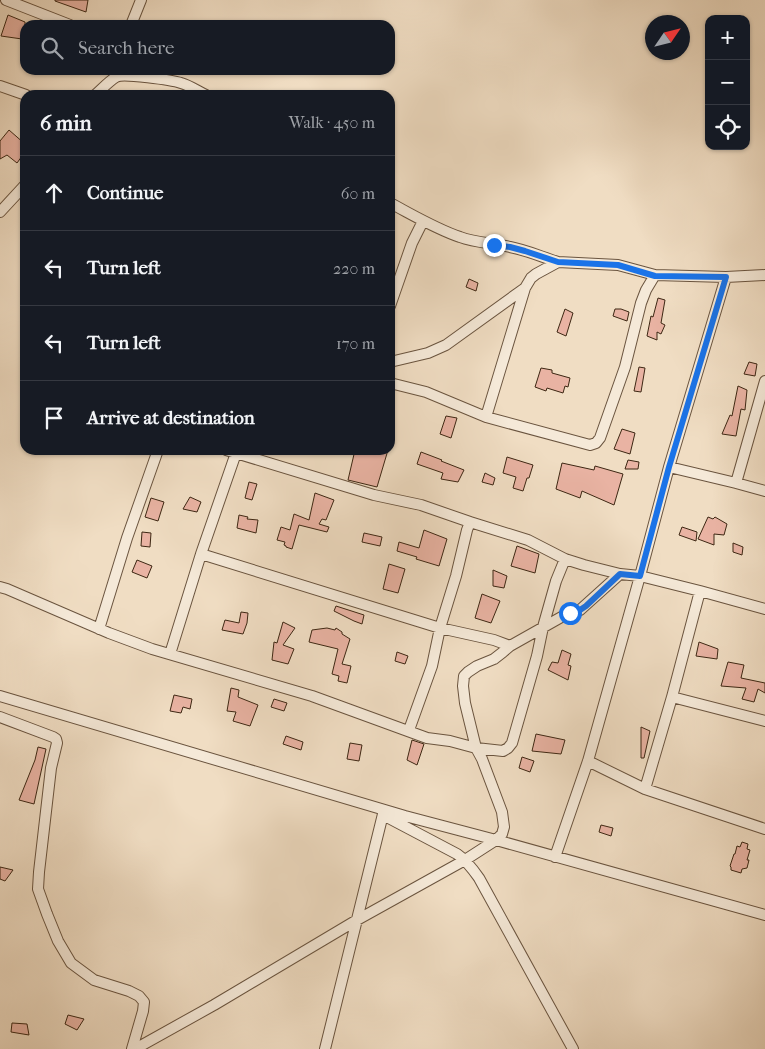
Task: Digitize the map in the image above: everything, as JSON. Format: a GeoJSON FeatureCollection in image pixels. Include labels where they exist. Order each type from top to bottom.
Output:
{"type":"FeatureCollection","features":[{"type":"Feature","properties":{"kind":"street"},"geometry":{"type":"LineString","coordinates":[[6,0],[57,20]]}},
{"type":"Feature","properties":{"kind":"street"},"geometry":{"type":"LineString","coordinates":[[133,20],[141,0]]}},
{"type":"Feature","properties":{"kind":"street"},"geometry":{"type":"LineString","coordinates":[[100,90],[116,75]]}},
{"type":"Feature","properties":{"kind":"street"},"geometry":{"type":"LineString","coordinates":[[132,75],[178,82],[197,90]]}},
{"type":"Feature","properties":{"kind":"street"},"geometry":{"type":"LineString","coordinates":[[0,86],[20,93]]}},
{"type":"Feature","properties":{"kind":"street"},"geometry":{"type":"LineString","coordinates":[[0,212],[20,190]]}},
{"type":"Feature","properties":{"kind":"street"},"geometry":{"type":"LineString","coordinates":[[395,206],[423,221],[460,237],[510,247],[558,262],[618,265],[655,276],[726,277],[765,275]]}},
{"type":"Feature","properties":{"kind":"street"},"geometry":{"type":"LineString","coordinates":[[395,292],[412,243],[423,221]]}},
{"type":"Feature","properties":{"kind":"street"},"geometry":{"type":"LineString","coordinates":[[486,417],[525,288],[536,274],[558,262]]}},
{"type":"Feature","properties":{"kind":"street"},"geometry":{"type":"LineString","coordinates":[[395,383],[426,392],[486,417],[590,445],[596,443],[600,438],[625,367],[641,303],[646,290],[655,276]]}},
{"type":"Feature","properties":{"kind":"street"},"geometry":{"type":"LineString","coordinates":[[555,857],[588,762],[669,467],[726,277]]}},
{"type":"Feature","properties":{"kind":"street"},"geometry":{"type":"LineString","coordinates":[[395,361],[428,353],[446,345],[525,288]]}},
{"type":"Feature","properties":{"kind":"street"},"geometry":{"type":"LineString","coordinates":[[736,483],[765,381]]}},
{"type":"Feature","properties":{"kind":"street"},"geometry":{"type":"LineString","coordinates":[[99,629],[156,455]]}},
{"type":"Feature","properties":{"kind":"street"},"geometry":{"type":"LineString","coordinates":[[170,654],[230,455]]}},
{"type":"Feature","properties":{"kind":"street"},"geometry":{"type":"LineString","coordinates":[[243,455],[374,495],[422,505],[528,540],[565,559],[584,565],[700,590],[765,610]]}},
{"type":"Feature","properties":{"kind":"street"},"geometry":{"type":"LineString","coordinates":[[669,467],[765,491]]}},
{"type":"Feature","properties":{"kind":"street"},"geometry":{"type":"LineString","coordinates":[[409,730],[432,666],[440,628],[470,522]]}},
{"type":"Feature","properties":{"kind":"street"},"geometry":{"type":"LineString","coordinates":[[201,554],[440,628],[494,640],[510,646]]}},
{"type":"Feature","properties":{"kind":"street"},"geometry":{"type":"LineString","coordinates":[[0,587],[152,649],[312,696],[427,738],[450,740],[476,748],[503,751],[512,743],[556,581],[565,559]]}},
{"type":"Feature","properties":{"kind":"street"},"geometry":{"type":"LineString","coordinates":[[133,1049],[256,981],[357,920],[465,860],[496,840],[502,834],[504,826],[502,812],[476,748],[465,703],[464,676],[477,666],[494,659],[510,646],[543,627],[565,615],[580,610],[620,574]]}},
{"type":"Feature","properties":{"kind":"street"},"geometry":{"type":"LineString","coordinates":[[645,789],[672,697],[700,590]]}},
{"type":"Feature","properties":{"kind":"street"},"geometry":{"type":"LineString","coordinates":[[0,708],[2,697],[384,812],[496,840],[765,915]]}},
{"type":"Feature","properties":{"kind":"street"},"geometry":{"type":"LineString","coordinates":[[672,697],[765,721]]}},
{"type":"Feature","properties":{"kind":"street"},"geometry":{"type":"LineString","coordinates":[[0,717],[56,739],[57,743],[51,768],[43,833],[38,889],[58,941],[71,963],[94,980],[129,991],[139,996],[144,1002],[133,1049]]}},
{"type":"Feature","properties":{"kind":"street"},"geometry":{"type":"LineString","coordinates":[[588,762],[645,789],[765,829]]}},
{"type":"Feature","properties":{"kind":"street"},"geometry":{"type":"LineString","coordinates":[[384,812],[465,860],[479,878],[573,1049]]}},
{"type":"Feature","properties":{"kind":"street"},"geometry":{"type":"LineString","coordinates":[[325,1049],[384,812]]}},
{"type":"Feature","properties":{"kind":"building"},"geometry":{"type":"Polygon","coordinates":[[[88,0],[86,12],[55,1],[88,0]]]}},
{"type":"Feature","properties":{"kind":"building"},"geometry":{"type":"Polygon","coordinates":[[[8,15],[20,20],[20,39],[1,36],[8,15]]]}},
{"type":"Feature","properties":{"kind":"building"},"geometry":{"type":"Polygon","coordinates":[[[9,130],[20,140],[20,159],[17,163],[7,155],[0,159],[0,141],[9,130]]]}},
{"type":"Feature","properties":{"kind":"building"},"geometry":{"type":"Polygon","coordinates":[[[469,279],[478,283],[476,291],[466,287],[469,279]]]}},
{"type":"Feature","properties":{"kind":"building"},"geometry":{"type":"Polygon","coordinates":[[[658,298],[665,300],[661,323],[665,325],[661,334],[657,332],[657,340],[647,336],[651,316],[653,317],[658,298]]]}},
{"type":"Feature","properties":{"kind":"building"},"geometry":{"type":"Polygon","coordinates":[[[565,309],[573,313],[566,336],[557,332],[565,309]]]}},
{"type":"Feature","properties":{"kind":"building"},"geometry":{"type":"Polygon","coordinates":[[[615,309],[629,312],[627,321],[613,316],[615,309]]]}},
{"type":"Feature","properties":{"kind":"building"},"geometry":{"type":"Polygon","coordinates":[[[749,362],[757,364],[755,376],[744,374],[749,362]]]}},
{"type":"Feature","properties":{"kind":"building"},"geometry":{"type":"Polygon","coordinates":[[[639,367],[645,368],[641,392],[634,391],[639,367]]]}},
{"type":"Feature","properties":{"kind":"building"},"geometry":{"type":"Polygon","coordinates":[[[541,368],[552,370],[552,373],[570,378],[568,387],[565,386],[563,393],[547,388],[546,391],[535,387],[541,368]]]}},
{"type":"Feature","properties":{"kind":"building"},"geometry":{"type":"Polygon","coordinates":[[[738,386],[747,390],[745,410],[741,409],[736,436],[722,434],[730,415],[732,416],[738,386]]]}},
{"type":"Feature","properties":{"kind":"building"},"geometry":{"type":"Polygon","coordinates":[[[446,416],[457,418],[451,438],[440,434],[446,416]]]}},
{"type":"Feature","properties":{"kind":"building"},"geometry":{"type":"Polygon","coordinates":[[[622,429],[635,433],[630,454],[614,449],[622,429]]]}},
{"type":"Feature","properties":{"kind":"building"},"geometry":{"type":"Polygon","coordinates":[[[421,452],[464,470],[458,482],[441,479],[443,473],[417,464],[421,452]]]}},
{"type":"Feature","properties":{"kind":"building"},"geometry":{"type":"Polygon","coordinates":[[[354,455],[387,455],[377,487],[348,480],[354,455]]]}},
{"type":"Feature","properties":{"kind":"building"},"geometry":{"type":"Polygon","coordinates":[[[507,457],[533,465],[523,491],[513,488],[516,477],[503,473],[507,457]]]}},
{"type":"Feature","properties":{"kind":"building"},"geometry":{"type":"Polygon","coordinates":[[[628,460],[639,462],[638,469],[625,469],[628,460]]]}},
{"type":"Feature","properties":{"kind":"building"},"geometry":{"type":"Polygon","coordinates":[[[562,463],[594,470],[595,466],[623,474],[614,505],[582,491],[580,498],[556,489],[562,463]]]}},
{"type":"Feature","properties":{"kind":"building"},"geometry":{"type":"Polygon","coordinates":[[[485,473],[495,478],[493,485],[482,482],[485,473]]]}},
{"type":"Feature","properties":{"kind":"building"},"geometry":{"type":"Polygon","coordinates":[[[249,482],[257,484],[252,500],[245,498],[249,482]]]}},
{"type":"Feature","properties":{"kind":"building"},"geometry":{"type":"Polygon","coordinates":[[[315,493],[334,500],[326,520],[322,519],[319,524],[329,527],[327,532],[299,525],[292,549],[286,547],[284,545],[285,542],[277,540],[281,527],[290,530],[294,514],[309,520],[315,493]]]}},
{"type":"Feature","properties":{"kind":"building"},"geometry":{"type":"Polygon","coordinates":[[[190,497],[201,502],[197,512],[183,509],[190,497]]]}},
{"type":"Feature","properties":{"kind":"building"},"geometry":{"type":"Polygon","coordinates":[[[151,498],[164,502],[158,521],[145,517],[151,498]]]}},
{"type":"Feature","properties":{"kind":"building"},"geometry":{"type":"Polygon","coordinates":[[[239,515],[248,517],[247,519],[258,520],[256,533],[237,528],[239,515]]]}},
{"type":"Feature","properties":{"kind":"building"},"geometry":{"type":"Polygon","coordinates":[[[708,517],[713,519],[715,517],[727,524],[724,535],[714,534],[714,545],[698,539],[708,517]]]}},
{"type":"Feature","properties":{"kind":"building"},"geometry":{"type":"Polygon","coordinates":[[[682,527],[697,532],[696,541],[679,535],[682,527]]]}},
{"type":"Feature","properties":{"kind":"building"},"geometry":{"type":"Polygon","coordinates":[[[424,530],[447,539],[439,566],[397,551],[399,542],[419,548],[424,530]]]}},
{"type":"Feature","properties":{"kind":"building"},"geometry":{"type":"Polygon","coordinates":[[[142,532],[151,533],[150,547],[141,546],[142,532]]]}},
{"type":"Feature","properties":{"kind":"building"},"geometry":{"type":"Polygon","coordinates":[[[364,533],[382,537],[380,546],[362,542],[364,533]]]}},
{"type":"Feature","properties":{"kind":"building"},"geometry":{"type":"Polygon","coordinates":[[[733,543],[743,547],[742,555],[733,552],[733,543]]]}},
{"type":"Feature","properties":{"kind":"building"},"geometry":{"type":"Polygon","coordinates":[[[517,546],[539,554],[535,573],[511,566],[517,546]]]}},
{"type":"Feature","properties":{"kind":"building"},"geometry":{"type":"Polygon","coordinates":[[[137,560],[152,566],[147,578],[132,572],[137,560]]]}},
{"type":"Feature","properties":{"kind":"building"},"geometry":{"type":"Polygon","coordinates":[[[389,564],[405,569],[398,593],[383,589],[389,564]]]}},
{"type":"Feature","properties":{"kind":"building"},"geometry":{"type":"Polygon","coordinates":[[[493,570],[507,576],[504,588],[493,586],[493,570]]]}},
{"type":"Feature","properties":{"kind":"building"},"geometry":{"type":"Polygon","coordinates":[[[482,594],[500,601],[491,623],[475,618],[482,594]]]}},
{"type":"Feature","properties":{"kind":"building"},"geometry":{"type":"Polygon","coordinates":[[[336,606],[364,615],[362,624],[334,611],[336,606]]]}},
{"type":"Feature","properties":{"kind":"building"},"geometry":{"type":"Polygon","coordinates":[[[241,612],[248,613],[243,634],[222,630],[225,620],[239,623],[241,612]]]}},
{"type":"Feature","properties":{"kind":"building"},"geometry":{"type":"Polygon","coordinates":[[[283,622],[295,628],[283,645],[294,649],[288,664],[272,660],[274,642],[277,643],[283,622]]]}},
{"type":"Feature","properties":{"kind":"building"},"geometry":{"type":"Polygon","coordinates":[[[327,628],[335,630],[336,628],[350,639],[342,664],[351,666],[347,683],[338,681],[339,676],[332,674],[338,649],[309,642],[312,630],[327,628]]]}},
{"type":"Feature","properties":{"kind":"building"},"geometry":{"type":"Polygon","coordinates":[[[699,642],[718,649],[717,659],[696,656],[699,642]]]}},
{"type":"Feature","properties":{"kind":"building"},"geometry":{"type":"Polygon","coordinates":[[[562,650],[571,654],[568,665],[571,666],[568,680],[548,670],[552,662],[558,663],[562,650]]]}},
{"type":"Feature","properties":{"kind":"building"},"geometry":{"type":"Polygon","coordinates":[[[397,652],[408,656],[405,664],[395,661],[397,652]]]}},
{"type":"Feature","properties":{"kind":"building"},"geometry":{"type":"Polygon","coordinates":[[[728,662],[744,665],[741,678],[765,683],[765,693],[758,689],[754,702],[742,699],[746,688],[721,686],[728,662]]]}},
{"type":"Feature","properties":{"kind":"building"},"geometry":{"type":"Polygon","coordinates":[[[231,688],[239,690],[238,697],[258,705],[250,726],[233,721],[236,712],[227,711],[231,688]]]}},
{"type":"Feature","properties":{"kind":"building"},"geometry":{"type":"Polygon","coordinates":[[[174,695],[192,699],[190,709],[183,707],[181,713],[170,711],[174,695]]]}},
{"type":"Feature","properties":{"kind":"building"},"geometry":{"type":"Polygon","coordinates":[[[274,699],[287,703],[284,711],[271,707],[274,699]]]}},
{"type":"Feature","properties":{"kind":"building"},"geometry":{"type":"Polygon","coordinates":[[[641,727],[650,731],[644,758],[641,758],[641,727]]]}},
{"type":"Feature","properties":{"kind":"building"},"geometry":{"type":"Polygon","coordinates":[[[536,734],[565,740],[561,754],[532,751],[536,734]]]}},
{"type":"Feature","properties":{"kind":"building"},"geometry":{"type":"Polygon","coordinates":[[[286,736],[303,742],[301,750],[283,744],[286,736]]]}},
{"type":"Feature","properties":{"kind":"building"},"geometry":{"type":"Polygon","coordinates":[[[412,740],[424,744],[417,765],[407,760],[412,740]]]}},
{"type":"Feature","properties":{"kind":"building"},"geometry":{"type":"Polygon","coordinates":[[[350,743],[362,745],[359,761],[347,759],[350,743]]]}},
{"type":"Feature","properties":{"kind":"building"},"geometry":{"type":"Polygon","coordinates":[[[38,747],[46,749],[34,804],[19,800],[35,760],[38,747]]]}},
{"type":"Feature","properties":{"kind":"building"},"geometry":{"type":"Polygon","coordinates":[[[522,757],[534,761],[530,772],[519,768],[522,757]]]}},
{"type":"Feature","properties":{"kind":"building"},"geometry":{"type":"Polygon","coordinates":[[[601,825],[613,828],[611,836],[599,832],[601,825]]]}},
{"type":"Feature","properties":{"kind":"building"},"geometry":{"type":"Polygon","coordinates":[[[742,842],[748,844],[747,849],[750,850],[747,868],[742,869],[741,873],[731,870],[730,866],[737,846],[740,847],[742,842]]]}},
{"type":"Feature","properties":{"kind":"building"},"geometry":{"type":"Polygon","coordinates":[[[0,867],[13,870],[5,881],[0,879],[0,867]]]}},
{"type":"Feature","properties":{"kind":"building"},"geometry":{"type":"Polygon","coordinates":[[[68,1015],[84,1019],[77,1030],[65,1024],[68,1015]]]}},
{"type":"Feature","properties":{"kind":"building"},"geometry":{"type":"Polygon","coordinates":[[[12,1023],[27,1024],[29,1035],[11,1032],[12,1023]]]}},
{"type":"Feature","properties":{"kind":"route"},"geometry":{"type":"LineString","coordinates":[[494,245],[510,247],[558,262],[618,265],[655,276],[726,277],[669,467],[640,576],[620,574],[586,606],[570,613]]}}]}
